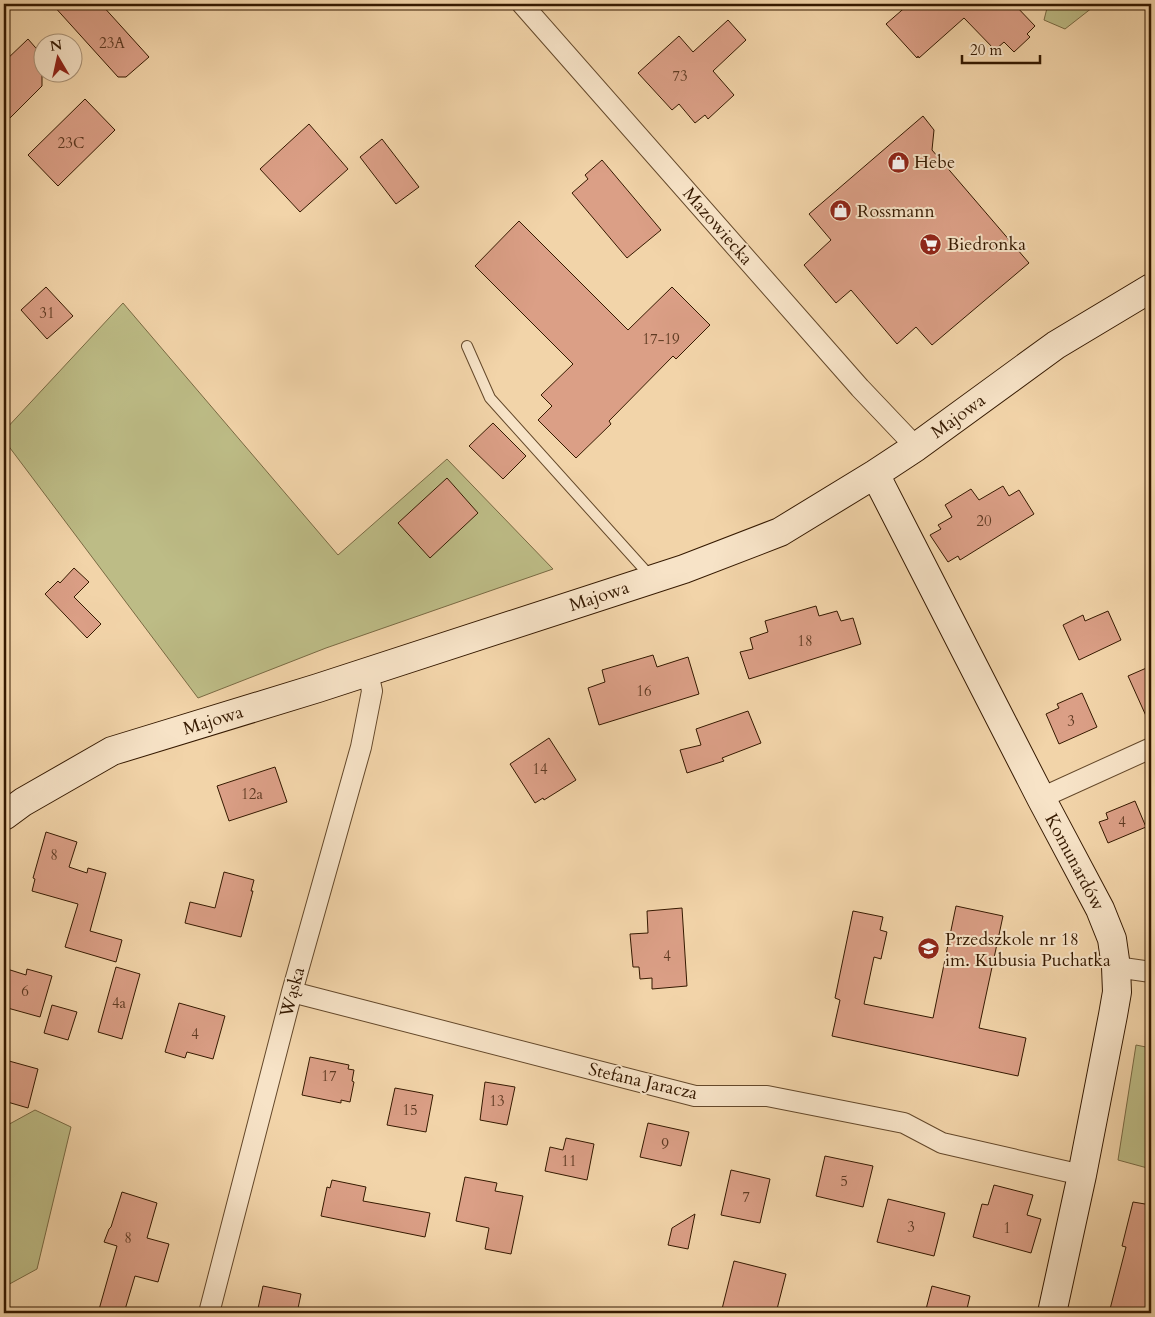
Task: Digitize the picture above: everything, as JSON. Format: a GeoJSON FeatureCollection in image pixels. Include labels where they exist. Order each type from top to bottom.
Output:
{"type":"FeatureCollection","features":[{"type":"Feature","properties":{"kind":"street","name":"Mazowiecka"},"geometry":{"type":"LineString","coordinates":[[522,4],[860,388],[916,446]]}},
{"type":"Feature","properties":{"kind":"street","name":"Majowa"},"geometry":{"type":"LineString","coordinates":[[4,816],[23,802],[112,751],[368,672],[653,579],[780,532],[875,474],[1056,345],[1151,288]]}},
{"type":"Feature","properties":{"kind":"street","name":"Komunardów"},"geometry":{"type":"LineString","coordinates":[[875,474],[1100,909],[1112,940],[1117,992],[1114,1015],[1052,1313]]}},
{"type":"Feature","properties":{"kind":"street","name":"Wąska"},"geometry":{"type":"LineString","coordinates":[[209,1313],[292,992],[361,747],[372,691],[368,672]]}},
{"type":"Feature","properties":{"kind":"street"},"geometry":{"type":"LineString","coordinates":[[1042,798],[1151,748]]}},
{"type":"Feature","properties":{"kind":"street"},"geometry":{"type":"LineString","coordinates":[[1116,967],[1151,972]]}},
{"type":"Feature","properties":{"kind":"street","name":"Stefana Jaracza"},"geometry":{"type":"LineString","coordinates":[[292,992],[694,1096],[767,1096],[904,1123],[942,1143],[1082,1175]]}},
{"type":"Feature","properties":{"kind":"lane"},"geometry":{"type":"LineString","coordinates":[[467,346],[490,398],[653,579]]}},
{"type":"Feature","properties":{"kind":"shaded area"},"geometry":{"type":"Polygon","coordinates":[[[1048,4],[1097,4],[1065,29],[1044,20],[1048,4]]]}},
{"type":"Feature","properties":{"kind":"shaded area"},"geometry":{"type":"Polygon","coordinates":[[[123,303],[338,555],[447,459],[553,569],[326,648],[198,698],[4,440],[4,431],[123,303]]]}},
{"type":"Feature","properties":{"kind":"shaded area"},"geometry":{"type":"Polygon","coordinates":[[[1136,1045],[1151,1048],[1151,1169],[1118,1160],[1136,1045]]]}},
{"type":"Feature","properties":{"kind":"shaded area"},"geometry":{"type":"Polygon","coordinates":[[[35,1110],[71,1127],[37,1269],[4,1287],[4,1127],[35,1110]]]}},
{"type":"Feature","properties":{"kind":"building"},"geometry":{"type":"Polygon","coordinates":[[[52,4],[101,4],[149,57],[126,77],[118,77],[82,37],[82,32],[77,32],[52,4]]]}},
{"type":"Feature","properties":{"kind":"building"},"geometry":{"type":"Polygon","coordinates":[[[909,4],[1014,4],[1035,26],[1027,34],[1030,37],[1014,52],[1004,42],[995,50],[964,18],[917,58],[886,24],[909,4]]]}},
{"type":"Feature","properties":{"kind":"building"},"geometry":{"type":"Polygon","coordinates":[[[728,20],[746,40],[713,71],[734,95],[708,119],[705,115],[695,123],[679,104],[672,110],[638,73],[679,36],[693,52],[728,20]]]}},
{"type":"Feature","properties":{"kind":"building"},"geometry":{"type":"Polygon","coordinates":[[[28,39],[32,44],[32,82],[42,82],[42,86],[4,124],[4,62],[28,39]]]}},
{"type":"Feature","properties":{"kind":"building"},"geometry":{"type":"Polygon","coordinates":[[[85,99],[115,130],[58,186],[28,155],[85,99]]]}},
{"type":"Feature","properties":{"kind":"building"},"geometry":{"type":"Polygon","coordinates":[[[923,116],[934,130],[932,150],[1029,263],[932,345],[916,327],[897,344],[851,290],[836,303],[804,265],[831,240],[809,214],[923,116]]]}},
{"type":"Feature","properties":{"kind":"building"},"geometry":{"type":"Polygon","coordinates":[[[309,124],[348,169],[300,212],[260,169],[309,124]]]}},
{"type":"Feature","properties":{"kind":"building"},"geometry":{"type":"Polygon","coordinates":[[[382,139],[419,187],[396,204],[360,157],[382,139]]]}},
{"type":"Feature","properties":{"kind":"building"},"geometry":{"type":"Polygon","coordinates":[[[602,160],[661,230],[627,258],[572,193],[588,179],[585,175],[602,160]]]}},
{"type":"Feature","properties":{"kind":"building"},"geometry":{"type":"Polygon","coordinates":[[[519,221],[628,330],[672,287],[710,325],[676,359],[673,356],[609,421],[611,424],[576,458],[538,420],[552,406],[541,395],[573,364],[475,266],[519,221]]]}},
{"type":"Feature","properties":{"kind":"building"},"geometry":{"type":"Polygon","coordinates":[[[46,287],[73,316],[47,339],[21,310],[46,287]]]}},
{"type":"Feature","properties":{"kind":"building"},"geometry":{"type":"Polygon","coordinates":[[[493,423],[526,456],[503,479],[469,446],[493,423]]]}},
{"type":"Feature","properties":{"kind":"building"},"geometry":{"type":"Polygon","coordinates":[[[447,478],[478,513],[430,558],[398,523],[447,478]]]}},
{"type":"Feature","properties":{"kind":"building"},"geometry":{"type":"Polygon","coordinates":[[[1003,486],[1009,496],[1019,490],[1034,514],[960,560],[958,556],[948,562],[930,535],[941,529],[938,525],[952,517],[945,505],[971,489],[979,500],[1003,486]]]}},
{"type":"Feature","properties":{"kind":"building"},"geometry":{"type":"Polygon","coordinates":[[[74,568],[89,582],[74,597],[101,624],[87,638],[45,594],[58,581],[60,583],[74,568]]]}},
{"type":"Feature","properties":{"kind":"building"},"geometry":{"type":"Polygon","coordinates":[[[816,606],[819,616],[837,611],[841,621],[853,618],[861,644],[749,679],[740,652],[753,649],[750,638],[768,632],[765,621],[816,606]]]}},
{"type":"Feature","properties":{"kind":"building"},"geometry":{"type":"Polygon","coordinates":[[[1108,611],[1121,640],[1079,660],[1063,625],[1083,615],[1085,621],[1108,611]]]}},
{"type":"Feature","properties":{"kind":"building"},"geometry":{"type":"Polygon","coordinates":[[[653,655],[657,667],[688,657],[699,694],[599,725],[588,688],[605,682],[602,670],[653,655]]]}},
{"type":"Feature","properties":{"kind":"building"},"geometry":{"type":"Polygon","coordinates":[[[1151,666],[1151,727],[1128,676],[1151,666]]]}},
{"type":"Feature","properties":{"kind":"building"},"geometry":{"type":"Polygon","coordinates":[[[1082,693],[1097,727],[1059,744],[1046,714],[1059,708],[1057,704],[1082,693]]]}},
{"type":"Feature","properties":{"kind":"building"},"geometry":{"type":"Polygon","coordinates":[[[748,711],[761,743],[722,758],[724,761],[687,773],[680,750],[701,745],[696,729],[748,711]]]}},
{"type":"Feature","properties":{"kind":"building"},"geometry":{"type":"Polygon","coordinates":[[[549,738],[576,780],[544,800],[543,798],[535,803],[510,764],[549,738]]]}},
{"type":"Feature","properties":{"kind":"building"},"geometry":{"type":"Polygon","coordinates":[[[275,767],[287,802],[229,821],[217,786],[275,767]]]}},
{"type":"Feature","properties":{"kind":"building"},"geometry":{"type":"Polygon","coordinates":[[[1135,801],[1146,827],[1108,843],[1099,822],[1108,819],[1106,813],[1135,801]]]}},
{"type":"Feature","properties":{"kind":"building"},"geometry":{"type":"Polygon","coordinates":[[[46,832],[77,842],[69,867],[87,873],[88,868],[106,873],[90,931],[122,940],[116,962],[65,947],[78,904],[32,891],[35,879],[33,878],[46,832]]]}},
{"type":"Feature","properties":{"kind":"building"},"geometry":{"type":"Polygon","coordinates":[[[224,872],[254,880],[241,937],[185,923],[190,902],[215,908],[224,872]]]}},
{"type":"Feature","properties":{"kind":"building"},"geometry":{"type":"Polygon","coordinates":[[[956,906],[1003,916],[979,1028],[1026,1038],[1018,1076],[832,1036],[840,1000],[835,998],[853,911],[883,917],[880,930],[887,932],[881,959],[874,957],[864,1004],[933,1018],[956,906]]]}},
{"type":"Feature","properties":{"kind":"building"},"geometry":{"type":"Polygon","coordinates":[[[682,908],[687,986],[652,989],[652,978],[640,979],[639,967],[633,967],[630,934],[648,933],[647,911],[682,908]]]}},
{"type":"Feature","properties":{"kind":"building"},"geometry":{"type":"Polygon","coordinates":[[[116,967],[140,974],[122,1039],[98,1032],[116,967]]]}},
{"type":"Feature","properties":{"kind":"building"},"geometry":{"type":"Polygon","coordinates":[[[4,968],[26,975],[27,969],[52,976],[40,1017],[4,1007],[4,968]]]}},
{"type":"Feature","properties":{"kind":"building"},"geometry":{"type":"Polygon","coordinates":[[[179,1003],[225,1016],[213,1059],[187,1052],[185,1058],[165,1052],[179,1003]]]}},
{"type":"Feature","properties":{"kind":"building"},"geometry":{"type":"Polygon","coordinates":[[[52,1005],[77,1012],[68,1040],[44,1033],[52,1005]]]}},
{"type":"Feature","properties":{"kind":"building"},"geometry":{"type":"Polygon","coordinates":[[[310,1057],[349,1065],[348,1069],[354,1070],[350,1102],[341,1100],[341,1103],[302,1095],[310,1057]]]}},
{"type":"Feature","properties":{"kind":"building"},"geometry":{"type":"Polygon","coordinates":[[[9,1061],[38,1069],[28,1108],[4,1101],[4,1080],[9,1061]]]}},
{"type":"Feature","properties":{"kind":"building"},"geometry":{"type":"Polygon","coordinates":[[[485,1082],[515,1087],[507,1125],[480,1120],[485,1082]]]}},
{"type":"Feature","properties":{"kind":"building"},"geometry":{"type":"Polygon","coordinates":[[[395,1088],[433,1095],[426,1132],[387,1125],[395,1088]]]}},
{"type":"Feature","properties":{"kind":"building"},"geometry":{"type":"Polygon","coordinates":[[[648,1123],[689,1132],[681,1166],[640,1157],[648,1123]]]}},
{"type":"Feature","properties":{"kind":"building"},"geometry":{"type":"Polygon","coordinates":[[[566,1138],[594,1144],[587,1180],[545,1171],[550,1147],[563,1150],[566,1138]]]}},
{"type":"Feature","properties":{"kind":"building"},"geometry":{"type":"Polygon","coordinates":[[[825,1156],[873,1166],[863,1207],[816,1196],[825,1156]]]}},
{"type":"Feature","properties":{"kind":"building"},"geometry":{"type":"Polygon","coordinates":[[[731,1170],[770,1179],[760,1223],[721,1215],[731,1170]]]}},
{"type":"Feature","properties":{"kind":"building"},"geometry":{"type":"Polygon","coordinates":[[[465,1177],[497,1183],[495,1191],[523,1196],[511,1254],[485,1249],[489,1228],[456,1221],[465,1177]]]}},
{"type":"Feature","properties":{"kind":"building"},"geometry":{"type":"Polygon","coordinates":[[[332,1180],[366,1187],[363,1201],[430,1213],[425,1237],[321,1216],[327,1187],[330,1188],[332,1180]]]}},
{"type":"Feature","properties":{"kind":"building"},"geometry":{"type":"Polygon","coordinates":[[[994,1185],[1033,1195],[1027,1215],[1041,1219],[1031,1253],[973,1237],[982,1204],[988,1205],[994,1185]]]}},
{"type":"Feature","properties":{"kind":"building"},"geometry":{"type":"Polygon","coordinates":[[[122,1192],[157,1203],[147,1238],[169,1244],[158,1282],[135,1276],[124,1313],[98,1313],[117,1246],[104,1242],[111,1227],[122,1192]]]}},
{"type":"Feature","properties":{"kind":"building"},"geometry":{"type":"Polygon","coordinates":[[[888,1199],[945,1213],[934,1256],[877,1242],[888,1199]]]}},
{"type":"Feature","properties":{"kind":"building"},"geometry":{"type":"Polygon","coordinates":[[[1133,1202],[1151,1205],[1151,1313],[1109,1313],[1126,1247],[1122,1246],[1133,1202]]]}},
{"type":"Feature","properties":{"kind":"building"},"geometry":{"type":"Polygon","coordinates":[[[695,1214],[688,1249],[668,1245],[672,1228],[695,1214]]]}},
{"type":"Feature","properties":{"kind":"building"},"geometry":{"type":"Polygon","coordinates":[[[734,1261],[786,1274],[776,1313],[721,1313],[734,1261]]]}},
{"type":"Feature","properties":{"kind":"building"},"geometry":{"type":"Polygon","coordinates":[[[263,1286],[301,1294],[297,1313],[257,1313],[263,1286]]]}},
{"type":"Feature","properties":{"kind":"building"},"geometry":{"type":"Polygon","coordinates":[[[932,1286],[970,1296],[966,1313],[925,1313],[932,1286]]]}},
{"type":"Feature","properties":{"kind":"place","name":"Hebe"},"geometry":{"type":"Point","coordinates":[898,162]}},
{"type":"Feature","properties":{"kind":"place","name":"Rossmann"},"geometry":{"type":"Point","coordinates":[841,211]}},
{"type":"Feature","properties":{"kind":"place","name":"Biedronka"},"geometry":{"type":"Point","coordinates":[931,244]}},
{"type":"Feature","properties":{"kind":"place","name":"Przedszkole nr 18 im. Kubusia Puchatka"},"geometry":{"type":"Point","coordinates":[929,949]}}]}
